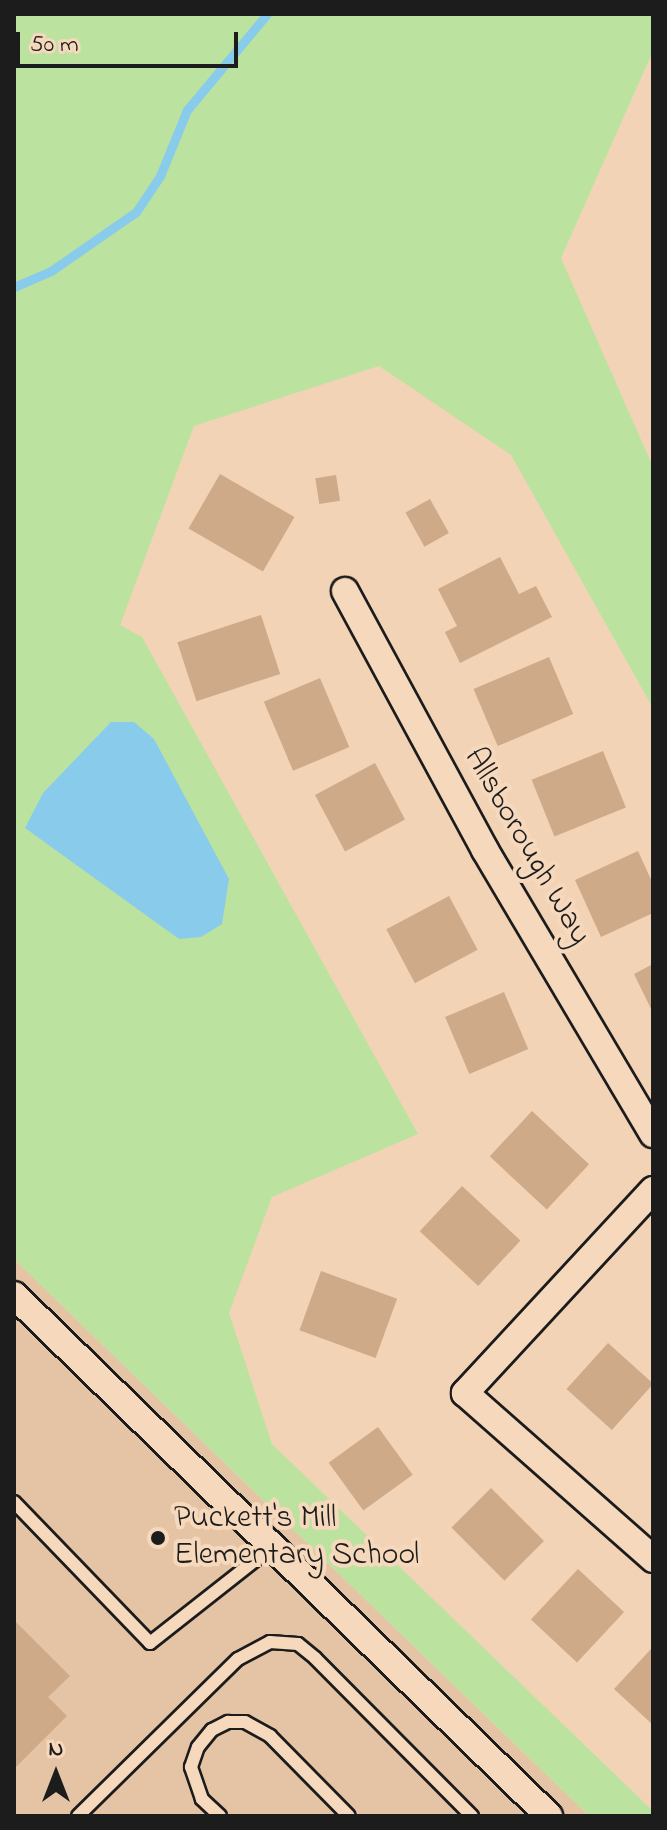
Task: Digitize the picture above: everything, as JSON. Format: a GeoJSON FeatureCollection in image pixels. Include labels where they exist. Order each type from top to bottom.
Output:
{"type":"FeatureCollection","features":[{"type":"Feature","properties":{"kind":"street","name":"Allsborough Way"},"geometry":{"type":"LineString","coordinates":[[345,591],[485,850],[653,1134]]}},
{"type":"Feature","properties":{"kind":"street"},"geometry":{"type":"LineString","coordinates":[[653,1190],[465,1393],[653,1559]]}},
{"type":"Feature","properties":{"kind":"street"},"geometry":{"type":"LineString","coordinates":[[14,1295],[549,1816]]}},
{"type":"Feature","properties":{"kind":"lane"},"geometry":{"type":"LineString","coordinates":[[14,1502],[150,1643],[272,1547]]}},
{"type":"Feature","properties":{"kind":"lane"},"geometry":{"type":"LineString","coordinates":[[78,1816],[238,1659],[270,1642],[298,1644],[315,1658],[472,1816]]}},
{"type":"Feature","properties":{"kind":"lane"},"geometry":{"type":"LineString","coordinates":[[219,1815],[202,1799],[191,1767],[198,1747],[212,1730],[228,1722],[245,1722],[270,1736],[349,1816]]}},
{"type":"Feature","properties":{"kind":"shaded area","name":"Puckett's Mill Elementary School"},"geometry":{"type":"Polygon","coordinates":[[[14,1259],[589,1816],[14,1816],[14,1259]]]}},
{"type":"Feature","properties":{"kind":"green space"},"geometry":{"type":"Polygon","coordinates":[[[14,14],[653,14],[653,51],[561,258],[653,467],[653,708],[511,455],[379,366],[194,426],[120,625],[142,637],[418,1134],[272,1197],[229,1313],[272,1444],[653,1811],[653,1816],[589,1816],[14,1259],[14,14]],[[70,765],[43,793],[151,918],[179,939],[70,765]]]}},
{"type":"Feature","properties":{"kind":"water"},"geometry":{"type":"Polygon","coordinates":[[[111,722],[134,722],[154,739],[229,879],[222,924],[201,937],[179,939],[25,828],[43,793],[111,722]]]}},
{"type":"Feature","properties":{"kind":"building"},"geometry":{"type":"Polygon","coordinates":[[[220,474],[294,517],[263,572],[189,529],[220,474]]]}},
{"type":"Feature","properties":{"kind":"building"},"geometry":{"type":"Polygon","coordinates":[[[336,475],[340,501],[319,504],[315,478],[336,475]]]}},
{"type":"Feature","properties":{"kind":"building"},"geometry":{"type":"Polygon","coordinates":[[[430,499],[449,533],[424,547],[406,513],[430,499]]]}},
{"type":"Feature","properties":{"kind":"building"},"geometry":{"type":"Polygon","coordinates":[[[500,557],[519,594],[536,586],[552,617],[460,663],[445,632],[457,626],[438,589],[500,557]]]}},
{"type":"Feature","properties":{"kind":"building"},"geometry":{"type":"Polygon","coordinates":[[[261,615],[280,674],[196,701],[177,642],[261,615]]]}},
{"type":"Feature","properties":{"kind":"building"},"geometry":{"type":"Polygon","coordinates":[[[549,657],[573,714],[498,746],[474,689],[549,657]]]}},
{"type":"Feature","properties":{"kind":"building"},"geometry":{"type":"Polygon","coordinates":[[[320,678],[349,747],[293,771],[264,702],[320,678]]]}},
{"type":"Feature","properties":{"kind":"building"},"geometry":{"type":"Polygon","coordinates":[[[603,751],[626,808],[554,836],[532,780],[603,751]]]}},
{"type":"Feature","properties":{"kind":"building"},"geometry":{"type":"Polygon","coordinates":[[[375,763],[405,820],[345,851],[315,795],[375,763]]]}},
{"type":"Feature","properties":{"kind":"building"},"geometry":{"type":"Polygon","coordinates":[[[638,851],[653,884],[653,913],[601,937],[575,880],[638,851]]]}},
{"type":"Feature","properties":{"kind":"building"},"geometry":{"type":"Polygon","coordinates":[[[449,896],[478,950],[415,983],[386,929],[449,896]]]}},
{"type":"Feature","properties":{"kind":"building"},"geometry":{"type":"Polygon","coordinates":[[[653,964],[653,1013],[634,974],[653,964]]]}},
{"type":"Feature","properties":{"kind":"building"},"geometry":{"type":"Polygon","coordinates":[[[504,992],[528,1049],[469,1074],[445,1017],[504,992]]]}},
{"type":"Feature","properties":{"kind":"building"},"geometry":{"type":"Polygon","coordinates":[[[532,1111],[589,1164],[547,1210],[490,1156],[532,1111]]]}},
{"type":"Feature","properties":{"kind":"building"},"geometry":{"type":"Polygon","coordinates":[[[462,1186],[521,1241],[478,1286],[420,1231],[462,1186]]]}},
{"type":"Feature","properties":{"kind":"building"},"geometry":{"type":"Polygon","coordinates":[[[321,1271],[397,1299],[376,1358],[299,1330],[321,1271]]]}},
{"type":"Feature","properties":{"kind":"building"},"geometry":{"type":"Polygon","coordinates":[[[608,1343],[653,1384],[612,1430],[567,1389],[608,1343]]]}},
{"type":"Feature","properties":{"kind":"building"},"geometry":{"type":"Polygon","coordinates":[[[378,1427],[413,1475],[363,1511],[329,1463],[378,1427]]]}},
{"type":"Feature","properties":{"kind":"building"},"geometry":{"type":"Polygon","coordinates":[[[491,1488],[544,1541],[504,1581],[451,1528],[491,1488]]]}},
{"type":"Feature","properties":{"kind":"building"},"geometry":{"type":"Polygon","coordinates":[[[578,1569],[624,1612],[577,1662],[531,1619],[578,1569]]]}},
{"type":"Feature","properties":{"kind":"building"},"geometry":{"type":"Polygon","coordinates":[[[14,1620],[70,1676],[48,1697],[67,1716],[14,1769],[14,1620]]]}},
{"type":"Feature","properties":{"kind":"building"},"geometry":{"type":"Polygon","coordinates":[[[651,1649],[653,1651],[653,1725],[614,1689],[651,1649]]]}},
{"type":"Feature","properties":{"kind":"waterway"},"geometry":{"type":"LineString","coordinates":[[14,287],[51,271],[136,212],[160,176],[187,110],[267,14]]}},
{"type":"Feature","properties":{"kind":"place","name":"Puckett's Mill Elementary School"},"geometry":{"type":"Point","coordinates":[158,1538]}}]}
